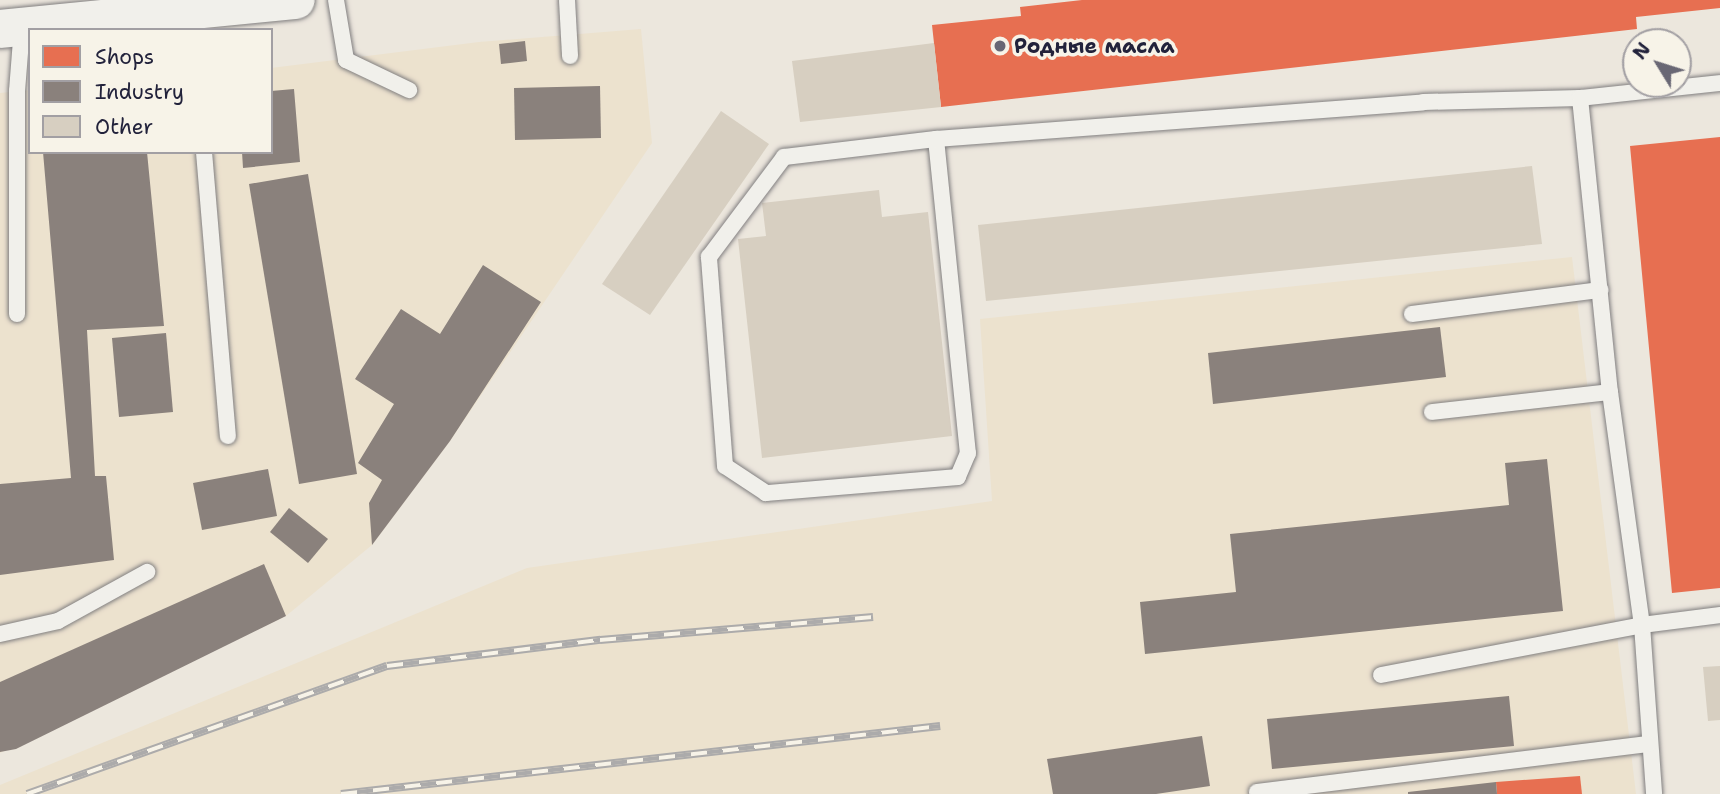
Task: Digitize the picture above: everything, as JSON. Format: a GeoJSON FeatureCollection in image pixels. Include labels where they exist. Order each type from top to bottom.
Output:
{"type":"FeatureCollection","features":[{"type":"Feature","properties":{"kind":"street"},"geometry":{"type":"LineString","coordinates":[[11,28],[193,20],[273,1]]}},
{"type":"Feature","properties":{"kind":"lane"},"geometry":{"type":"LineString","coordinates":[[336,0],[346,60],[408,90]]}},
{"type":"Feature","properties":{"kind":"lane"},"geometry":{"type":"LineString","coordinates":[[567,0],[570,56]]}},
{"type":"Feature","properties":{"kind":"lane"},"geometry":{"type":"LineString","coordinates":[[11,28],[17,92],[17,314]]}},
{"type":"Feature","properties":{"kind":"lane"},"geometry":{"type":"LineString","coordinates":[[936,139],[968,453],[958,477],[766,493],[725,466],[709,257],[784,157],[936,139],[1423,102],[1580,98],[1720,83]]}},
{"type":"Feature","properties":{"kind":"lane"},"geometry":{"type":"LineString","coordinates":[[1580,98],[1609,392],[1642,625],[1648,744],[1654,794]]}},
{"type":"Feature","properties":{"kind":"lane"},"geometry":{"type":"LineString","coordinates":[[204,154],[228,436]]}},
{"type":"Feature","properties":{"kind":"lane"},"geometry":{"type":"LineString","coordinates":[[1412,314],[1600,290]]}},
{"type":"Feature","properties":{"kind":"lane"},"geometry":{"type":"LineString","coordinates":[[1432,412],[1609,392]]}},
{"type":"Feature","properties":{"kind":"lane"},"geometry":{"type":"LineString","coordinates":[[0,634],[58,621],[147,572]]}},
{"type":"Feature","properties":{"kind":"lane"},"geometry":{"type":"LineString","coordinates":[[1381,675],[1642,625],[1720,615]]}},
{"type":"Feature","properties":{"kind":"lane"},"geometry":{"type":"LineString","coordinates":[[1257,792],[1648,744]]}},
{"type":"Feature","properties":{"kind":"shaded area"},"geometry":{"type":"Polygon","coordinates":[[[641,29],[652,143],[450,441],[372,545],[286,616],[0,753],[0,93],[28,90],[28,154],[273,154],[273,68],[479,42],[641,29]]]}},
{"type":"Feature","properties":{"kind":"shaded area"},"geometry":{"type":"Polygon","coordinates":[[[1572,257],[1636,794],[0,794],[0,785],[527,568],[992,501],[980,319],[1572,257]]]}},
{"type":"Feature","properties":{"kind":"building: Shops"},"geometry":{"type":"Polygon","coordinates":[[[1082,0],[1720,0],[1720,8],[1636,17],[1637,28],[1622,28],[1622,31],[941,107],[932,25],[1021,16],[1020,7],[1082,0]]]}},
{"type":"Feature","properties":{"kind":"building: Shops"},"geometry":{"type":"Polygon","coordinates":[[[1720,137],[1720,588],[1672,593],[1630,146],[1720,137]]]}},
{"type":"Feature","properties":{"kind":"building: Shops"},"geometry":{"type":"Polygon","coordinates":[[[1580,776],[1582,794],[1497,794],[1496,782],[1580,776]]]}},
{"type":"Feature","properties":{"kind":"building: Industry"},"geometry":{"type":"Polygon","coordinates":[[[525,41],[527,61],[501,64],[499,44],[525,41]]]}},
{"type":"Feature","properties":{"kind":"building: Industry"},"geometry":{"type":"Polygon","coordinates":[[[600,86],[601,138],[515,140],[514,88],[600,86]]]}},
{"type":"Feature","properties":{"kind":"building: Industry"},"geometry":{"type":"Polygon","coordinates":[[[294,89],[300,162],[243,168],[242,154],[273,154],[273,91],[294,89]]]}},
{"type":"Feature","properties":{"kind":"building: Industry"},"geometry":{"type":"Polygon","coordinates":[[[43,154],[147,154],[164,326],[87,330],[95,476],[106,476],[114,560],[0,575],[0,484],[71,478],[43,154]]]}},
{"type":"Feature","properties":{"kind":"building: Industry"},"geometry":{"type":"Polygon","coordinates":[[[308,174],[357,474],[299,484],[249,184],[308,174]]]}},
{"type":"Feature","properties":{"kind":"building: Industry"},"geometry":{"type":"Polygon","coordinates":[[[483,265],[541,302],[450,441],[372,545],[369,503],[382,480],[358,463],[394,404],[355,379],[401,309],[440,334],[483,265]]]}},
{"type":"Feature","properties":{"kind":"building: Industry"},"geometry":{"type":"Polygon","coordinates":[[[1440,327],[1446,377],[1213,404],[1208,353],[1440,327]]]}},
{"type":"Feature","properties":{"kind":"building: Industry"},"geometry":{"type":"Polygon","coordinates":[[[166,333],[173,412],[119,417],[112,338],[166,333]]]}},
{"type":"Feature","properties":{"kind":"building: Industry"},"geometry":{"type":"Polygon","coordinates":[[[1547,459],[1563,611],[1145,654],[1140,602],[1236,592],[1230,534],[1509,505],[1505,463],[1547,459]]]}},
{"type":"Feature","properties":{"kind":"building: Industry"},"geometry":{"type":"Polygon","coordinates":[[[268,469],[277,516],[202,530],[193,483],[268,469]]]}},
{"type":"Feature","properties":{"kind":"building: Industry"},"geometry":{"type":"Polygon","coordinates":[[[289,508],[328,539],[308,563],[270,532],[289,508]]]}},
{"type":"Feature","properties":{"kind":"building: Industry"},"geometry":{"type":"Polygon","coordinates":[[[264,564],[286,616],[16,749],[0,752],[0,682],[264,564]]]}},
{"type":"Feature","properties":{"kind":"building: Industry"},"geometry":{"type":"Polygon","coordinates":[[[1509,696],[1514,746],[1272,769],[1267,719],[1509,696]]]}},
{"type":"Feature","properties":{"kind":"building: Industry"},"geometry":{"type":"Polygon","coordinates":[[[1202,736],[1210,786],[1156,794],[1053,794],[1047,759],[1202,736]]]}},
{"type":"Feature","properties":{"kind":"building: Industry"},"geometry":{"type":"Polygon","coordinates":[[[1496,782],[1497,794],[1408,794],[1408,792],[1496,782]]]}},
{"type":"Feature","properties":{"kind":"building: Other"},"geometry":{"type":"Polygon","coordinates":[[[934,43],[941,107],[800,122],[792,61],[934,43]]]}},
{"type":"Feature","properties":{"kind":"building: Other"},"geometry":{"type":"Polygon","coordinates":[[[721,111],[769,144],[650,315],[602,284],[721,111]]]}},
{"type":"Feature","properties":{"kind":"building: Other"},"geometry":{"type":"Polygon","coordinates":[[[1532,166],[1542,244],[986,301],[978,225],[1532,166]]]}},
{"type":"Feature","properties":{"kind":"building: Other"},"geometry":{"type":"Polygon","coordinates":[[[879,190],[882,217],[928,212],[952,436],[762,458],[738,239],[766,236],[762,203],[879,190]]]}},
{"type":"Feature","properties":{"kind":"building: Other"},"geometry":{"type":"Polygon","coordinates":[[[1720,666],[1720,720],[1708,721],[1703,667],[1720,666]]]}},
{"type":"Feature","properties":{"kind":"railway"},"geometry":{"type":"LineString","coordinates":[[27,794],[387,666],[600,640],[873,617]]}},
{"type":"Feature","properties":{"kind":"railway"},"geometry":{"type":"LineString","coordinates":[[341,794],[940,726]]}},
{"type":"Feature","properties":{"kind":"place","name":"Родные масла"},"geometry":{"type":"Point","coordinates":[1000,46]}}]}
